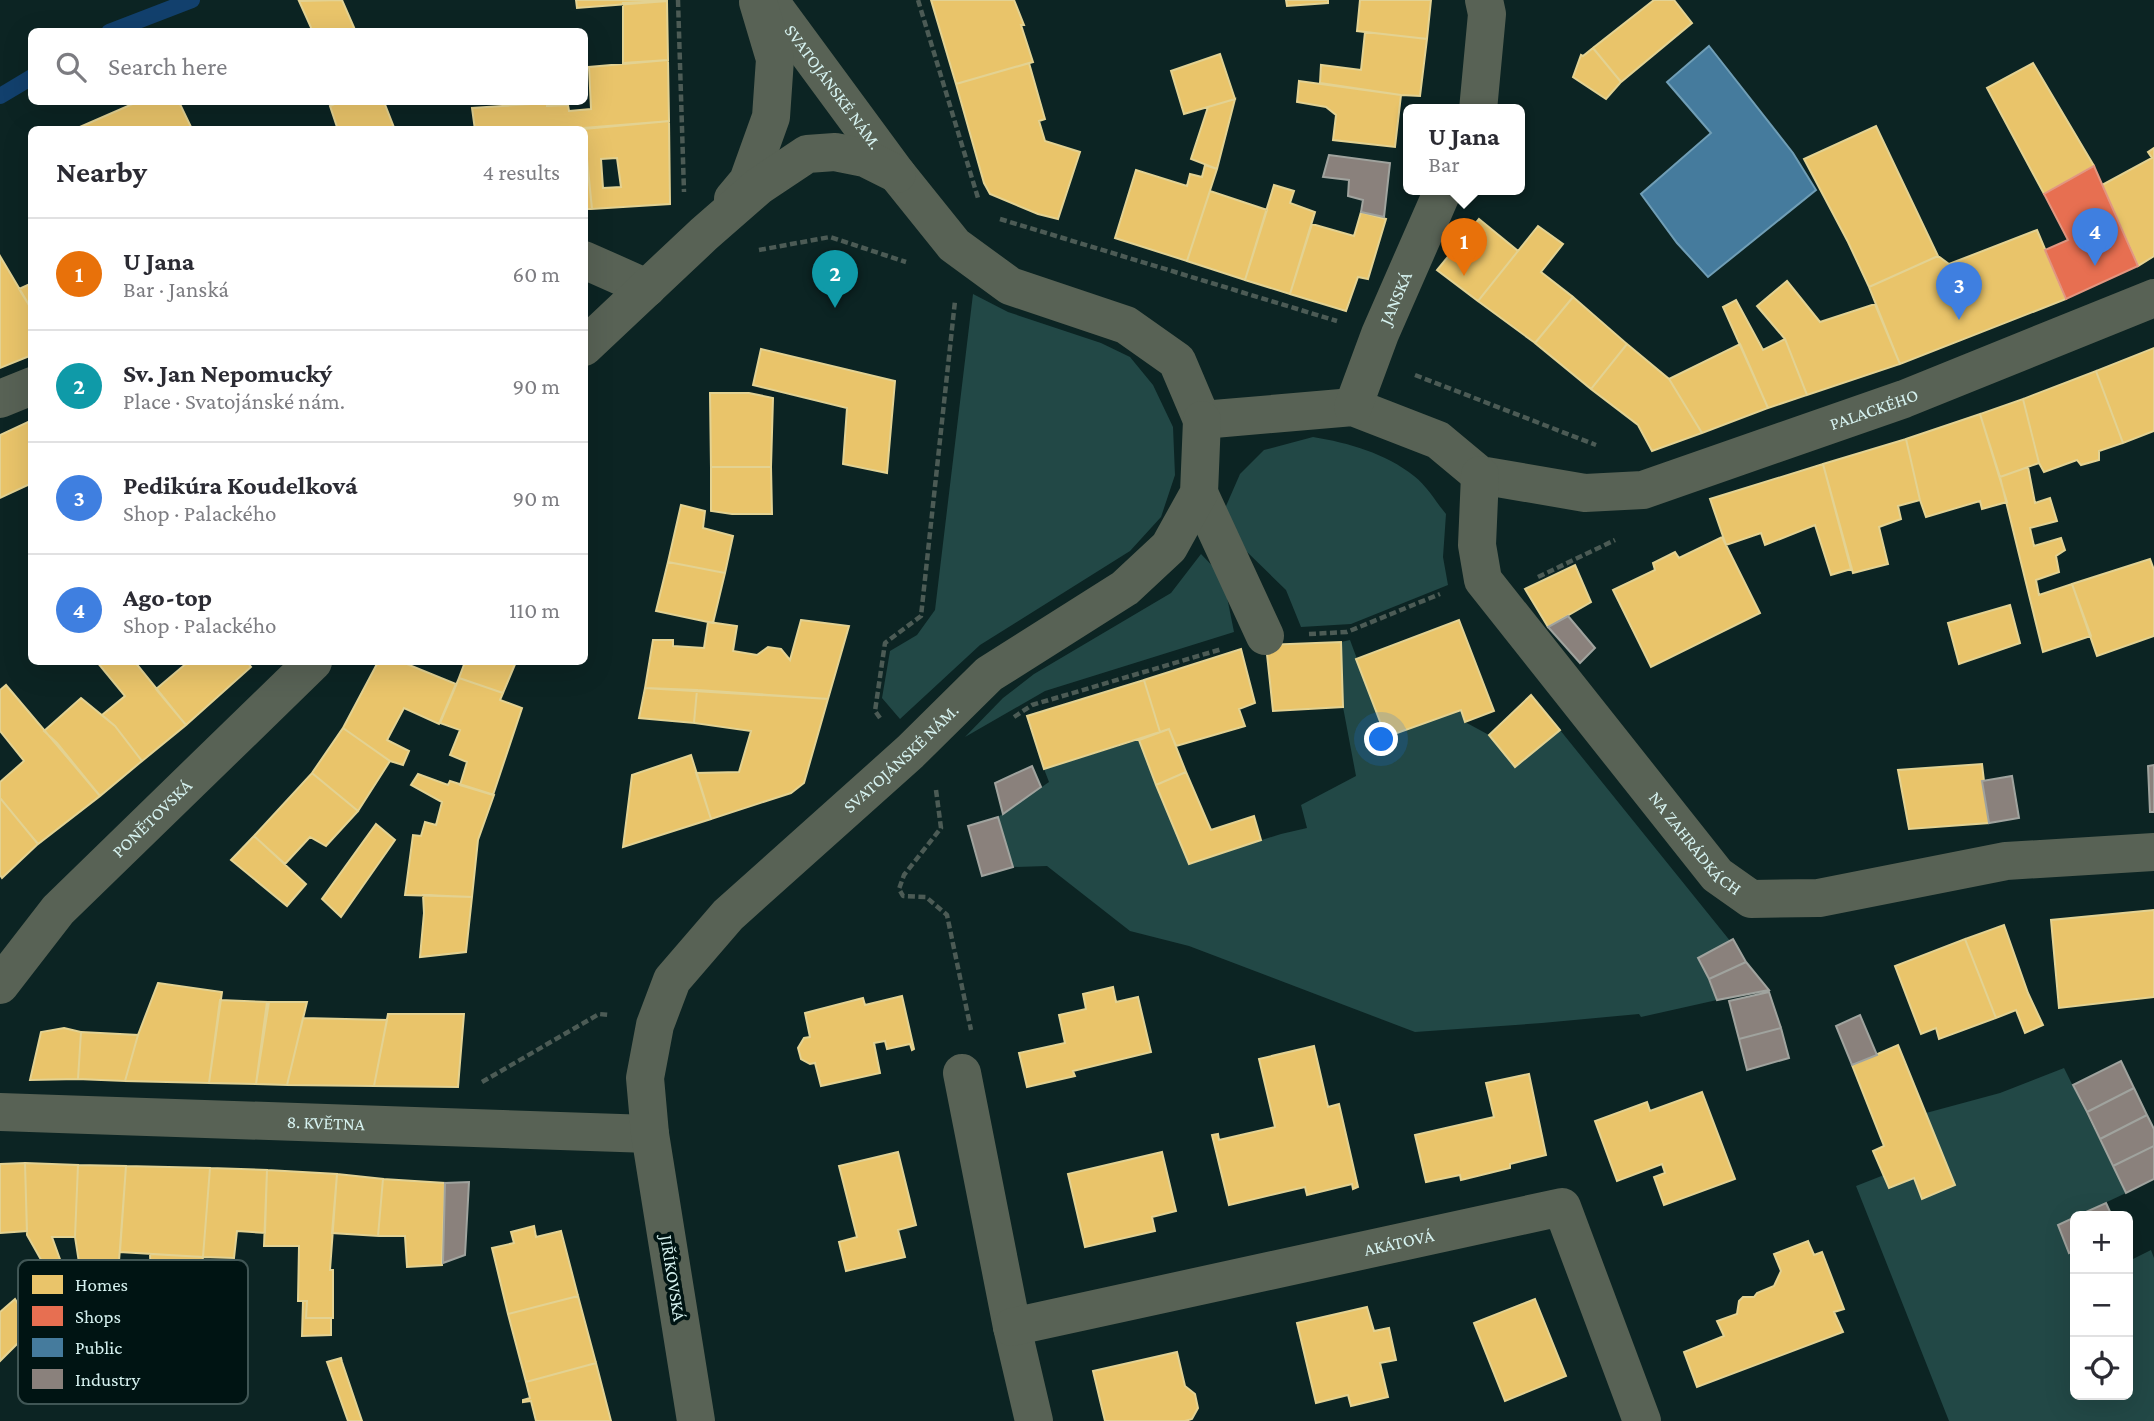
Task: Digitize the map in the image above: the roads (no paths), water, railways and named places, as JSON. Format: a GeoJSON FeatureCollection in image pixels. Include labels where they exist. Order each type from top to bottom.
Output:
{"type":"FeatureCollection","features":[{"type":"Feature","properties":{"kind":"street","name":"SVATOJÁNSKÉ NÁM."},"geometry":{"type":"LineString","coordinates":[[704,234],[748,181],[771,117],[775,59],[757,0]]}},
{"type":"Feature","properties":{"kind":"street","name":"SVATOJÁNSKÉ NÁM."},"geometry":{"type":"LineString","coordinates":[[650,1134],[645,1078],[655,1025],[672,980],[728,915],[910,752],[989,674],[1125,588],[1170,547],[1199,492],[1202,421],[1177,361],[1126,325],[1010,286],[954,245],[897,174],[769,0]]}},
{"type":"Feature","properties":{"kind":"street"},"geometry":{"type":"LineString","coordinates":[[1479,104],[1487,14],[1484,0]]}},
{"type":"Feature","properties":{"kind":"street","name":"SVATOJÁNSKÉ NÁM."},"geometry":{"type":"LineString","coordinates":[[647,288],[759,186],[807,154],[835,152],[865,158],[897,174]]}},
{"type":"Feature","properties":{"kind":"street","name":"JANSKÁ"},"geometry":{"type":"LineString","coordinates":[[1353,407],[1380,334],[1441,195]]}},
{"type":"Feature","properties":{"kind":"street"},"geometry":{"type":"LineString","coordinates":[[588,262],[647,288],[588,344]]}},
{"type":"Feature","properties":{"kind":"street","name":"PALACKÉHO"},"geometry":{"type":"LineString","coordinates":[[1480,475],[1585,493],[1643,490],[1904,399],[2154,298]]}},
{"type":"Feature","properties":{"kind":"street"},"geometry":{"type":"LineString","coordinates":[[0,399],[28,388]]}},
{"type":"Feature","properties":{"kind":"street"},"geometry":{"type":"LineString","coordinates":[[1202,421],[1353,407],[1438,440],[1480,475]]}},
{"type":"Feature","properties":{"kind":"street","name":"NA ZAHRÁDKÁCH"},"geometry":{"type":"LineString","coordinates":[[1480,475],[1477,545],[1483,580],[1717,875],[1751,899],[1819,898],[2006,861],[2154,852]]}},
{"type":"Feature","properties":{"kind":"street"},"geometry":{"type":"LineString","coordinates":[[1199,492],[1265,636]]}},
{"type":"Feature","properties":{"kind":"street","name":"PONĚTOVSKÁ"},"geometry":{"type":"LineString","coordinates":[[0,985],[58,910],[310,665]]}},
{"type":"Feature","properties":{"kind":"street"},"geometry":{"type":"LineString","coordinates":[[962,1073],[1012,1327],[1034,1421]]}},
{"type":"Feature","properties":{"kind":"street","name":"8. KVĚTNA"},"geometry":{"type":"LineString","coordinates":[[0,1112],[650,1134]]}},
{"type":"Feature","properties":{"kind":"street","name":"JIŘÍKOVSKÁ"},"geometry":{"type":"LineString","coordinates":[[650,1134],[696,1421]]}},
{"type":"Feature","properties":{"kind":"street","name":"AKÁTOVÁ"},"geometry":{"type":"LineString","coordinates":[[1012,1327],[1562,1207],[1643,1421]]}},
{"type":"Feature","properties":{"kind":"waterway"},"geometry":{"type":"LineString","coordinates":[[119,28],[192,0]]}},
{"type":"Feature","properties":{"kind":"waterway"},"geometry":{"type":"LineString","coordinates":[[0,96],[28,79]]}},
{"type":"Feature","properties":{"kind":"place","name":"Ago-top"},"geometry":{"type":"Point","coordinates":[2095,266]}},
{"type":"Feature","properties":{"kind":"place","name":"U Jana"},"geometry":{"type":"Point","coordinates":[1464,276]}},
{"type":"Feature","properties":{"kind":"place","name":"Sv. Jan Nepomucký"},"geometry":{"type":"Point","coordinates":[835,308]}},
{"type":"Feature","properties":{"kind":"place","name":"Pedikúra Koudelková"},"geometry":{"type":"Point","coordinates":[1959,320]}}]}
